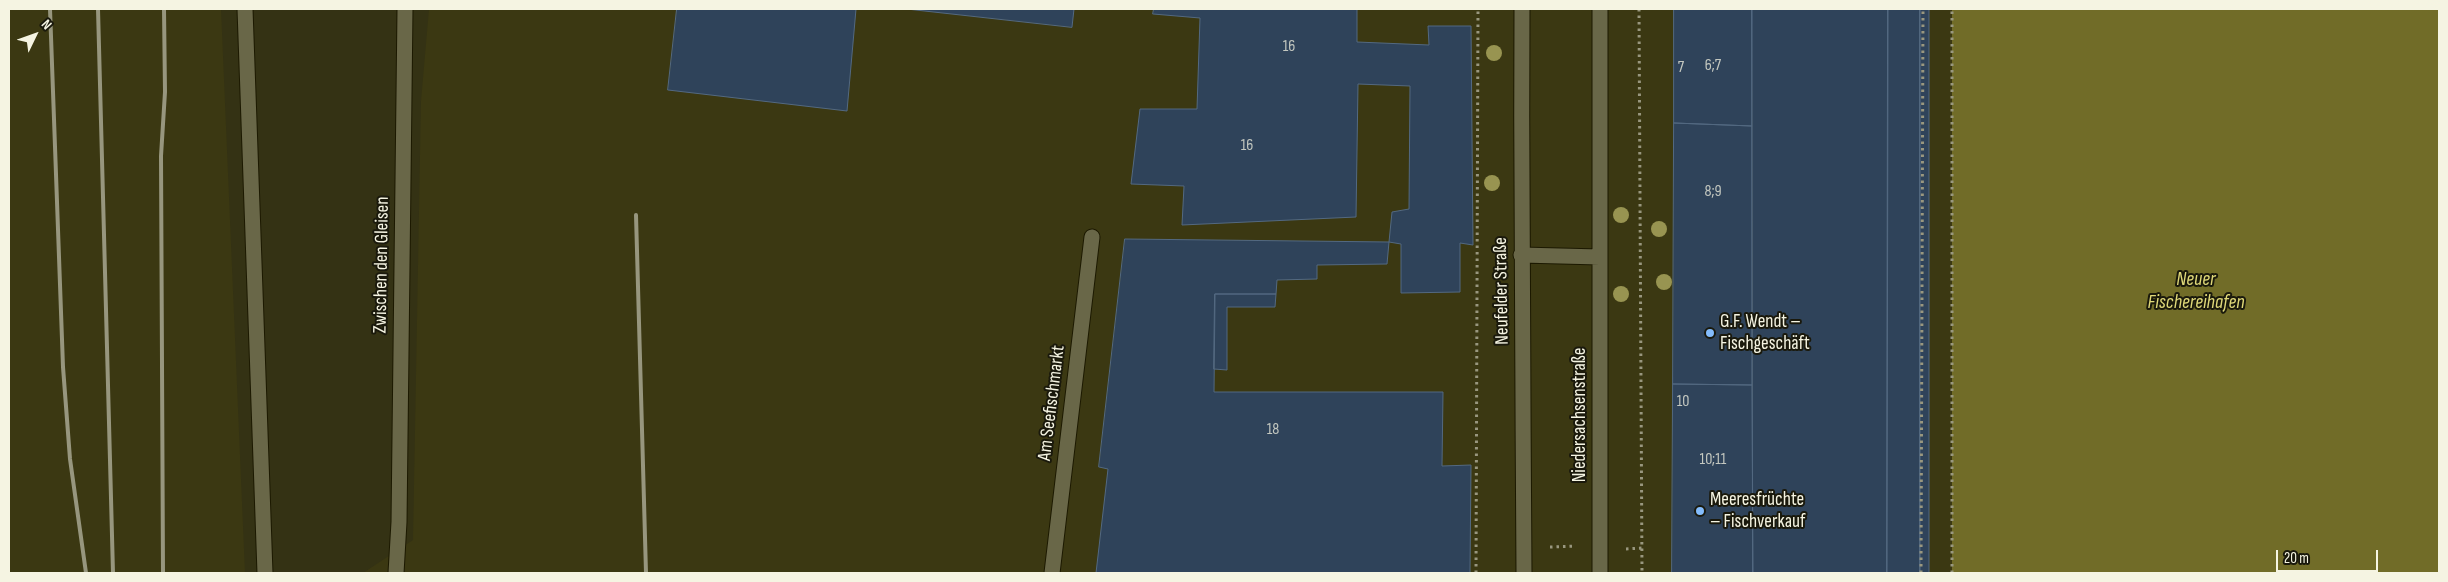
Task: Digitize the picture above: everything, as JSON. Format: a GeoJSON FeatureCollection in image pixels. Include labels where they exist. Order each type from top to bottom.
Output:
{"type":"FeatureCollection","features":[{"type":"Feature","properties":{"kind":"street"},"geometry":{"type":"LineString","coordinates":[[245,9],[266,573]]}},
{"type":"Feature","properties":{"kind":"street","name":"Zwischen den Gleisen"},"geometry":{"type":"LineString","coordinates":[[396,573],[399,522],[405,9]]}},
{"type":"Feature","properties":{"kind":"street","name":"Neufelder Straße"},"geometry":{"type":"LineString","coordinates":[[1522,9],[1521,255],[1524,338],[1524,573]]}},
{"type":"Feature","properties":{"kind":"street","name":"Niedersachsenstraße"},"geometry":{"type":"LineString","coordinates":[[1600,9],[1600,573]]}},
{"type":"Feature","properties":{"kind":"street","name":"Am Seefischmarkt"},"geometry":{"type":"LineString","coordinates":[[1052,573],[1092,237]]}},
{"type":"Feature","properties":{"kind":"street"},"geometry":{"type":"LineString","coordinates":[[1521,255],[1600,257]]}},
{"type":"Feature","properties":{"kind":"path"},"geometry":{"type":"LineString","coordinates":[[1476,573],[1478,9]]}},
{"type":"Feature","properties":{"kind":"path"},"geometry":{"type":"LineString","coordinates":[[1640,9],[1642,573]]}},
{"type":"Feature","properties":{"kind":"path"},"geometry":{"type":"LineString","coordinates":[[1921,573],[1923,9]]}},
{"type":"Feature","properties":{"kind":"path"},"geometry":{"type":"LineString","coordinates":[[1952,9],[1952,573]]}},
{"type":"Feature","properties":{"kind":"path"},"geometry":{"type":"LineString","coordinates":[[1524,548],[1600,545]]}},
{"type":"Feature","properties":{"kind":"shaded area"},"geometry":{"type":"Polygon","coordinates":[[[9,9],[221,9],[245,573],[9,573],[9,9]]]}},
{"type":"Feature","properties":{"kind":"shaded area"},"geometry":{"type":"Polygon","coordinates":[[[429,9],[1952,9],[1952,573],[363,573],[413,540],[421,101],[429,9]]]}},
{"type":"Feature","properties":{"kind":"water","name":"Neuer Fischereihafen"},"geometry":{"type":"Polygon","coordinates":[[[1952,9],[2439,9],[2439,573],[1952,573],[1952,9]]]}},
{"type":"Feature","properties":{"kind":"building"},"geometry":{"type":"Polygon","coordinates":[[[677,9],[856,9],[847,111],[668,90],[677,9]]]}},
{"type":"Feature","properties":{"kind":"building"},"geometry":{"type":"Polygon","coordinates":[[[907,9],[1074,9],[1072,27],[907,9]]]}},
{"type":"Feature","properties":{"kind":"building"},"geometry":{"type":"Polygon","coordinates":[[[1154,9],[1357,9],[1357,42],[1429,45],[1428,26],[1471,26],[1473,245],[1460,243],[1460,292],[1401,293],[1401,244],[1389,242],[1392,212],[1409,209],[1410,86],[1358,84],[1356,217],[1182,225],[1184,186],[1131,184],[1140,109],[1197,109],[1200,18],[1153,14],[1154,9]]]}},
{"type":"Feature","properties":{"kind":"building"},"geometry":{"type":"Polygon","coordinates":[[[1674,9],[1752,9],[1752,126],[1674,123],[1674,9]]]}},
{"type":"Feature","properties":{"kind":"building"},"geometry":{"type":"Polygon","coordinates":[[[1752,9],[1888,9],[1887,573],[1753,573],[1752,9]]]}},
{"type":"Feature","properties":{"kind":"building"},"geometry":{"type":"Polygon","coordinates":[[[1888,9],[1920,9],[1920,573],[1887,573],[1888,9]]]}},
{"type":"Feature","properties":{"kind":"building"},"geometry":{"type":"Polygon","coordinates":[[[1920,9],[1929,9],[1929,573],[1920,573],[1920,9]]]}},
{"type":"Feature","properties":{"kind":"building"},"geometry":{"type":"Polygon","coordinates":[[[1674,123],[1752,126],[1752,385],[1673,384],[1674,123]]]}},
{"type":"Feature","properties":{"kind":"building"},"geometry":{"type":"Polygon","coordinates":[[[1125,239],[1389,242],[1387,264],[1317,265],[1317,279],[1277,280],[1276,294],[1215,294],[1214,392],[1443,392],[1442,466],[1471,465],[1470,573],[1096,573],[1108,469],[1099,467],[1125,239]]]}},
{"type":"Feature","properties":{"kind":"building"},"geometry":{"type":"Polygon","coordinates":[[[1215,294],[1276,294],[1275,307],[1227,307],[1227,370],[1214,369],[1215,294]]]}},
{"type":"Feature","properties":{"kind":"building"},"geometry":{"type":"Polygon","coordinates":[[[1673,384],[1752,385],[1753,573],[1672,573],[1673,384]]]}},
{"type":"Feature","properties":{"kind":"railway"},"geometry":{"type":"LineString","coordinates":[[50,9],[63,367],[70,459],[86,573]]}},
{"type":"Feature","properties":{"kind":"railway"},"geometry":{"type":"LineString","coordinates":[[98,9],[113,573]]}},
{"type":"Feature","properties":{"kind":"railway"},"geometry":{"type":"LineString","coordinates":[[163,573],[161,156],[165,92],[164,9]]}},
{"type":"Feature","properties":{"kind":"railway"},"geometry":{"type":"LineString","coordinates":[[636,215],[646,573]]}},
{"type":"Feature","properties":{"kind":"place","name":"G.F. Wendt – Fischgeschäft"},"geometry":{"type":"Point","coordinates":[1710,333]}},
{"type":"Feature","properties":{"kind":"place","name":"Meeresfrüchte – Fischverkauf"},"geometry":{"type":"Point","coordinates":[1700,511]}}]}
